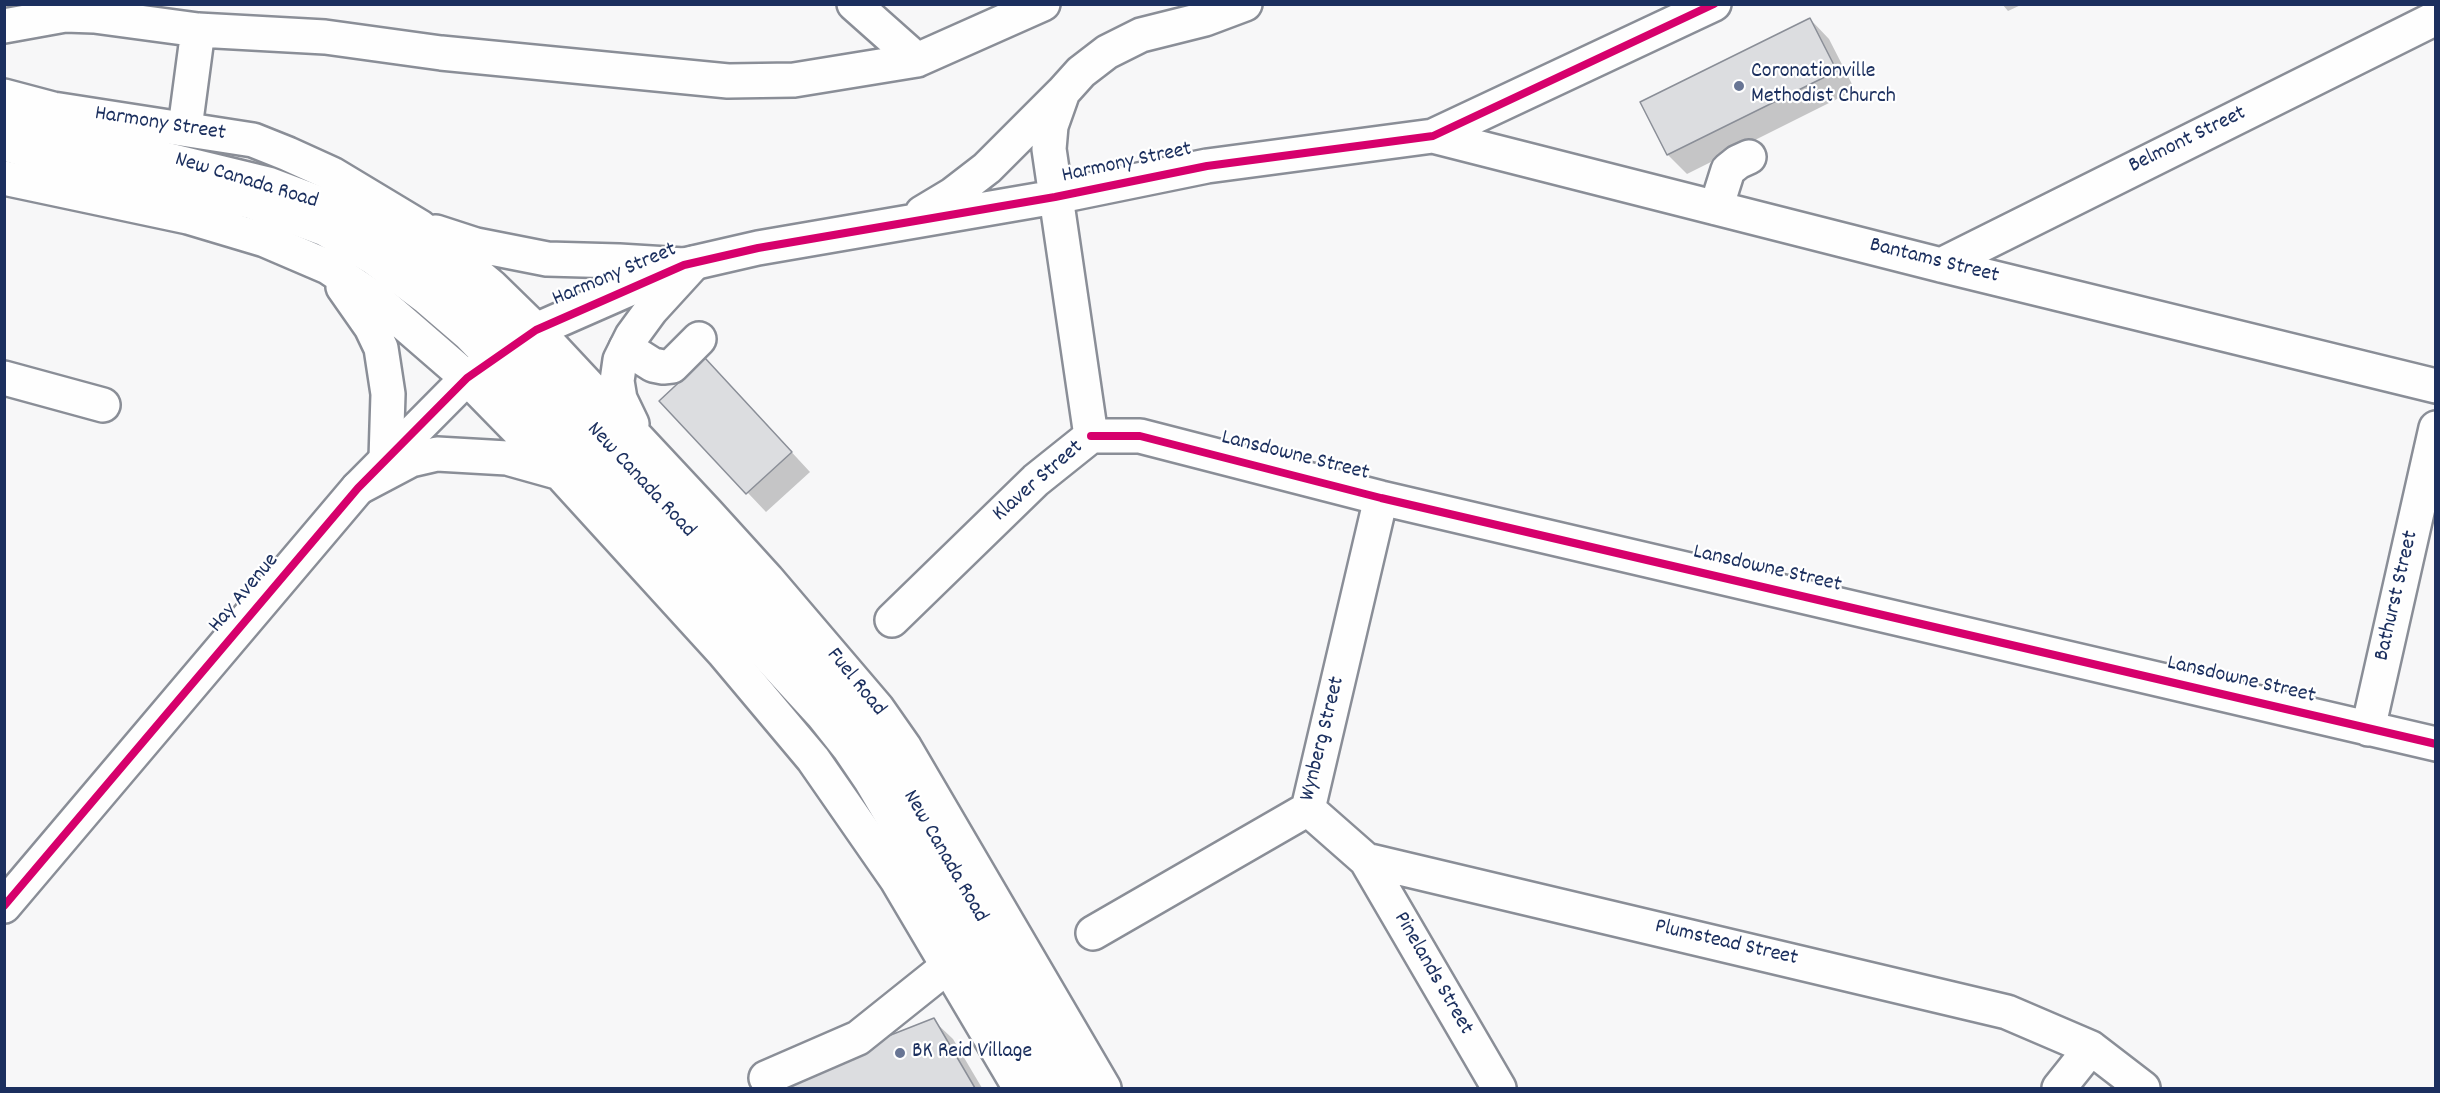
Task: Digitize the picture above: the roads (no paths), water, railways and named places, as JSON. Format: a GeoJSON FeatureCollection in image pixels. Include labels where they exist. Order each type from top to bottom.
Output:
{"type":"FeatureCollection","features":[{"type":"Feature","properties":{"kind":"street"},"geometry":{"type":"LineString","coordinates":[[854,4],[916,60]]}},
{"type":"Feature","properties":{"kind":"street"},"geometry":{"type":"LineString","coordinates":[[4,26],[65,15],[94,16],[198,30],[325,37],[441,53],[728,81],[794,80],[916,60],[1043,4]]}},
{"type":"Feature","properties":{"kind":"street"},"geometry":{"type":"LineString","coordinates":[[905,223],[952,195],[987,168],[1081,72],[1107,52],[1141,35],[1205,19],[1245,4]]}},
{"type":"Feature","properties":{"kind":"street","name":"Harmony Street"},"geometry":{"type":"LineString","coordinates":[[4,96],[52,109],[253,140],[332,174],[420,227],[492,287],[515,344],[689,264],[758,248],[1055,197],[1207,166],[1433,136],[1714,4]]}},
{"type":"Feature","properties":{"kind":"street","name":"Belmont Street"},"geometry":{"type":"LineString","coordinates":[[1941,265],[2436,18]]}},
{"type":"Feature","properties":{"kind":"street"},"geometry":{"type":"LineString","coordinates":[[185,128],[198,30]]}},
{"type":"Feature","properties":{"kind":"street","name":"Klaver Street"},"geometry":{"type":"LineString","coordinates":[[892,620],[1036,480],[1091,436],[1049,149],[1052,126],[1063,92]]}},
{"type":"Feature","properties":{"kind":"street","name":"New Canada Road"},"geometry":{"type":"LineString","coordinates":[[4,120],[268,184],[329,207],[392,242],[448,282],[482,310],[805,660],[871,739],[890,765],[1079,1089]]}},
{"type":"Feature","properties":{"kind":"street","name":"Bantams Street"},"geometry":{"type":"LineString","coordinates":[[1433,136],[1941,265],[2436,386]]}},
{"type":"Feature","properties":{"kind":"street","name":"New Canada Road"},"geometry":{"type":"LineString","coordinates":[[4,144],[83,165],[252,202],[325,230],[374,258],[426,297],[469,334],[515,344],[849,748],[870,779],[1052,1089]]}},
{"type":"Feature","properties":{"kind":"street"},"geometry":{"type":"LineString","coordinates":[[1716,208],[1728,170],[1749,157]]}},
{"type":"Feature","properties":{"kind":"street"},"geometry":{"type":"LineString","coordinates":[[4,178],[188,217],[266,240],[328,267],[377,300],[467,378],[559,472],[724,653],[813,759],[897,880],[1020,1089]]}},
{"type":"Feature","properties":{"kind":"street"},"geometry":{"type":"LineString","coordinates":[[420,227],[476,245],[536,258],[689,264]]}},
{"type":"Feature","properties":{"kind":"street"},"geometry":{"type":"LineString","coordinates":[[641,442],[620,399],[617,381],[620,360],[651,310],[689,264]]}},
{"type":"Feature","properties":{"kind":"street"},"geometry":{"type":"LineString","coordinates":[[328,267],[357,305],[381,348],[388,394],[386,459]]}},
{"type":"Feature","properties":{"kind":"street"},"geometry":{"type":"LineString","coordinates":[[626,348],[653,365],[672,366],[699,339]]}},
{"type":"Feature","properties":{"kind":"street","name":"Hay Avenue"},"geometry":{"type":"LineString","coordinates":[[4,906],[358,488],[467,378],[515,344]]}},
{"type":"Feature","properties":{"kind":"street","name":"Fuel Road"},"geometry":{"type":"LineString","coordinates":[[515,344],[641,442],[767,579],[877,708],[905,748],[1104,1089]]}},
{"type":"Feature","properties":{"kind":"street"},"geometry":{"type":"LineString","coordinates":[[4,378],[103,405]]}},
{"type":"Feature","properties":{"kind":"street","name":"Bathurst Street"},"geometry":{"type":"LineString","coordinates":[[2368,729],[2436,428]]}},
{"type":"Feature","properties":{"kind":"street","name":"Lansdowne Street"},"geometry":{"type":"LineString","coordinates":[[1091,436],[1140,436],[1382,498],[2436,744]]}},
{"type":"Feature","properties":{"kind":"street"},"geometry":{"type":"LineString","coordinates":[[358,488],[411,460],[437,454],[507,458],[559,472]]}},
{"type":"Feature","properties":{"kind":"street","name":"Wynberg Street"},"geometry":{"type":"LineString","coordinates":[[1093,933],[1308,809],[1382,498]]}},
{"type":"Feature","properties":{"kind":"street","name":"Plumstead Street"},"geometry":{"type":"LineString","coordinates":[[1308,809],[1366,860],[2007,1012],[2091,1048],[2143,1089]]}},
{"type":"Feature","properties":{"kind":"street","name":"Pinelands Street"},"geometry":{"type":"LineString","coordinates":[[1366,860],[1499,1089]]}},
{"type":"Feature","properties":{"kind":"street"},"geometry":{"type":"LineString","coordinates":[[766,1078],[858,1038],[948,966]]}},
{"type":"Feature","properties":{"kind":"street"},"geometry":{"type":"LineString","coordinates":[[2059,1089],[2091,1048]]}},
{"type":"Feature","properties":{"kind":"place","name":"Coronationville Methodist Church"},"geometry":{"type":"Point","coordinates":[1739,86]}},
{"type":"Feature","properties":{"kind":"place","name":"BK Reid Village"},"geometry":{"type":"Point","coordinates":[900,1053]}}]}
